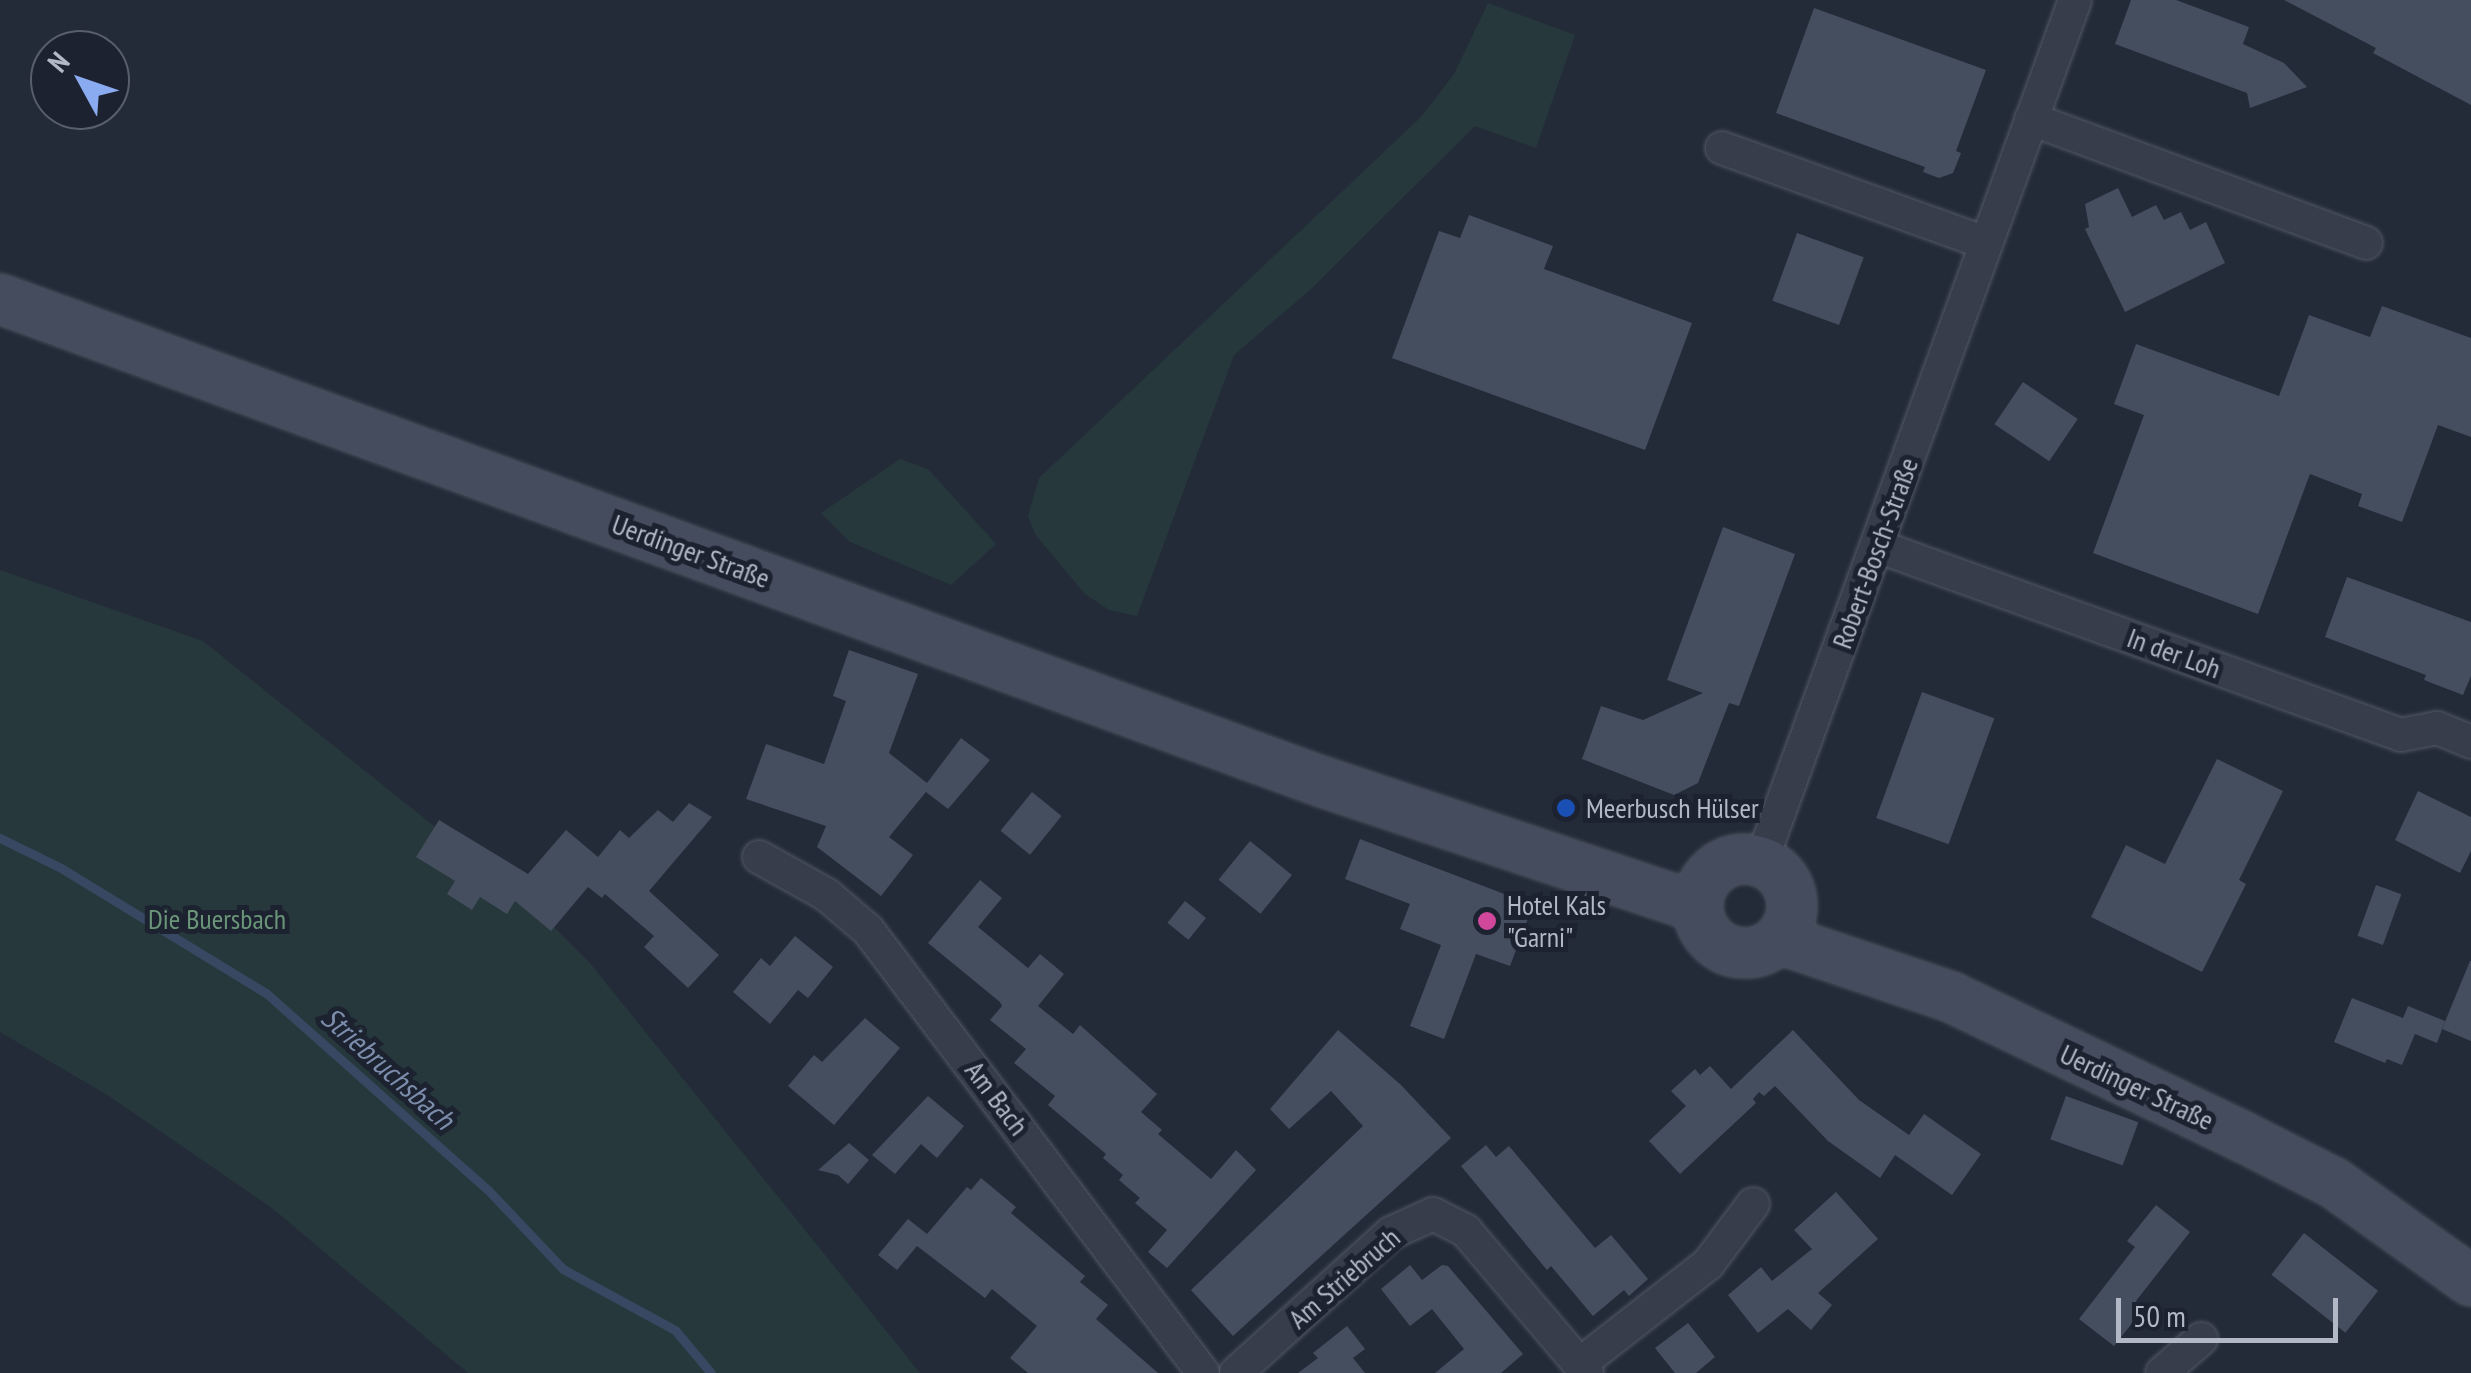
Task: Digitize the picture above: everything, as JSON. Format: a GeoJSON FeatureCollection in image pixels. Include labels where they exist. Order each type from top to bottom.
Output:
{"type":"FeatureCollection","features":[{"type":"Feature","properties":{"kind":"street","name":"Robert-Bosch-Straße"},"geometry":{"type":"LineString","coordinates":[[1761,862],[2075,0]]}},
{"type":"Feature","properties":{"kind":"street"},"geometry":{"type":"LineString","coordinates":[[2031,119],[2366,243]]}},
{"type":"Feature","properties":{"kind":"street"},"geometry":{"type":"LineString","coordinates":[[1722,148],[1986,243]]}},
{"type":"Feature","properties":{"kind":"street","name":"Uerdinger Straße"},"geometry":{"type":"LineString","coordinates":[[0,299],[1302,774],[1702,892]]}},
{"type":"Feature","properties":{"kind":"street","name":"In der Loh"},"geometry":{"type":"LineString","coordinates":[[1873,558],[2401,735],[2437,728],[2471,742]]}},
{"type":"Feature","properties":{"kind":"street","name":"Am Bach"},"geometry":{"type":"LineString","coordinates":[[759,857],[827,896],[868,930],[1203,1373]]}},
{"type":"Feature","properties":{"kind":"street"},"geometry":{"type":"LineString","coordinates":[[1742,859],[1761,862],[1784,880],[1785,924],[1755,952],[1728,951],[1706,934],[1702,892],[1723,864],[1742,859]]}},
{"type":"Feature","properties":{"kind":"street","name":"Uerdinger Straße"},"geometry":{"type":"LineString","coordinates":[[1785,924],[2012,995],[2120,1051],[2349,1156],[2471,1242]]}},
{"type":"Feature","properties":{"kind":"street","name":"Uerdinger Straße"},"geometry":{"type":"LineString","coordinates":[[1785,924],[1950,997],[2334,1183],[2471,1281]]}},
{"type":"Feature","properties":{"kind":"street","name":"Am Striebruch"},"geometry":{"type":"LineString","coordinates":[[1236,1373],[1391,1232],[1433,1214],[1466,1231],[1583,1369],[1708,1264],[1753,1204]]}},
{"type":"Feature","properties":{"kind":"street"},"geometry":{"type":"LineString","coordinates":[[2162,1373],[2201,1338]]}},
{"type":"Feature","properties":{"kind":"green space"},"geometry":{"type":"Polygon","coordinates":[[[1488,3],[1575,35],[1536,148],[1475,126],[1311,289],[1234,355],[1137,616],[1109,610],[1085,594],[1035,534],[1028,516],[1039,478],[1422,116],[1454,74],[1488,3]]]}},
{"type":"Feature","properties":{"kind":"green space"},"geometry":{"type":"Polygon","coordinates":[[[900,459],[928,469],[996,544],[951,585],[850,542],[821,513],[900,459]]]}},
{"type":"Feature","properties":{"kind":"green space","name":"Die Buersbach"},"geometry":{"type":"Polygon","coordinates":[[[0,570],[203,641],[530,903],[589,962],[920,1373],[468,1373],[272,1208],[109,1096],[0,1032],[0,570]]]}},
{"type":"Feature","properties":{"kind":"building"},"geometry":{"type":"Polygon","coordinates":[[[2131,0],[2176,0],[2249,27],[2243,44],[2284,63],[2307,87],[2250,108],[2247,93],[2115,44],[2131,0]]]}},
{"type":"Feature","properties":{"kind":"building"},"geometry":{"type":"Polygon","coordinates":[[[2284,0],[2471,0],[2471,105],[2373,53],[2376,48],[2284,0]]]}},
{"type":"Feature","properties":{"kind":"building"},"geometry":{"type":"Polygon","coordinates":[[[1814,8],[1986,70],[1956,151],[1961,153],[1953,173],[1939,178],[1923,172],[1925,167],[1776,113],[1814,8]]]}},
{"type":"Feature","properties":{"kind":"building"},"geometry":{"type":"Polygon","coordinates":[[[2118,188],[2132,217],[2156,205],[2164,220],[2181,212],[2190,230],[2206,222],[2225,263],[2125,312],[2085,229],[2089,227],[2085,204],[2118,188]]]}},
{"type":"Feature","properties":{"kind":"building"},"geometry":{"type":"Polygon","coordinates":[[[1469,215],[1553,246],[1544,269],[1692,323],[1645,450],[1392,358],[1439,231],[1460,238],[1469,215]]]}},
{"type":"Feature","properties":{"kind":"building"},"geometry":{"type":"Polygon","coordinates":[[[1797,233],[1864,257],[1839,325],[1772,301],[1797,233]]]}},
{"type":"Feature","properties":{"kind":"building"},"geometry":{"type":"Polygon","coordinates":[[[2382,306],[2471,338],[2471,437],[2438,425],[2402,522],[2358,506],[2362,494],[2310,474],[2258,614],[2093,553],[2144,415],[2114,404],[2136,344],[2279,396],[2309,315],[2370,337],[2382,306]]]}},
{"type":"Feature","properties":{"kind":"building"},"geometry":{"type":"Polygon","coordinates":[[[2023,382],[2078,419],[2049,461],[1994,424],[2023,382]]]}},
{"type":"Feature","properties":{"kind":"building"},"geometry":{"type":"Polygon","coordinates":[[[1723,527],[1795,554],[1739,706],[1729,703],[1698,783],[1674,795],[1582,759],[1601,706],[1643,720],[1703,693],[1667,680],[1723,527]]]}},
{"type":"Feature","properties":{"kind":"building"},"geometry":{"type":"Polygon","coordinates":[[[2347,577],[2471,622],[2471,676],[2463,695],[2424,680],[2426,675],[2325,637],[2347,577]]]}},
{"type":"Feature","properties":{"kind":"building"},"geometry":{"type":"Polygon","coordinates":[[[849,650],[918,674],[889,753],[927,783],[961,738],[990,760],[948,809],[926,792],[889,837],[913,855],[881,896],[817,847],[826,826],[746,799],[766,744],[824,764],[846,701],[833,696],[849,650]]]}},
{"type":"Feature","properties":{"kind":"building"},"geometry":{"type":"Polygon","coordinates":[[[1922,692],[1994,718],[1949,844],[1876,818],[1922,692]]]}},
{"type":"Feature","properties":{"kind":"building"},"geometry":{"type":"Polygon","coordinates":[[[2217,759],[2283,791],[2239,880],[2246,884],[2202,972],[2091,917],[2126,845],[2165,864],[2217,759]]]}},
{"type":"Feature","properties":{"kind":"building"},"geometry":{"type":"Polygon","coordinates":[[[2418,791],[2471,817],[2471,851],[2460,873],[2395,840],[2418,791]]]}},
{"type":"Feature","properties":{"kind":"building"},"geometry":{"type":"Polygon","coordinates":[[[1032,792],[1062,816],[1030,855],[1001,831],[1032,792]]]}},
{"type":"Feature","properties":{"kind":"building"},"geometry":{"type":"Polygon","coordinates":[[[689,803],[712,817],[649,891],[719,955],[688,988],[644,947],[654,936],[605,894],[602,898],[588,887],[551,931],[515,901],[507,914],[480,897],[472,910],[447,894],[455,881],[416,857],[439,820],[528,874],[566,830],[598,857],[620,830],[629,838],[658,810],[673,822],[689,803]]]}},
{"type":"Feature","properties":{"kind":"building"},"geometry":{"type":"Polygon","coordinates":[[[1360,839],[1533,905],[1510,966],[1476,954],[1444,1039],[1410,1026],[1441,945],[1400,929],[1410,904],[1345,879],[1360,839]]]}},
{"type":"Feature","properties":{"kind":"building"},"geometry":{"type":"Polygon","coordinates":[[[1250,841],[1292,875],[1260,914],[1219,880],[1250,841]]]}},
{"type":"Feature","properties":{"kind":"building"},"geometry":{"type":"Polygon","coordinates":[[[980,880],[1002,898],[978,927],[1028,968],[1040,954],[1064,974],[1038,1006],[1073,1034],[1080,1025],[1157,1094],[1141,1112],[1162,1130],[1158,1134],[1211,1179],[1236,1150],[1256,1170],[1167,1268],[1148,1252],[1167,1230],[1135,1203],[1140,1198],[1119,1180],[1123,1175],[1103,1158],[1106,1154],[1048,1105],[1055,1096],[1014,1063],[1026,1049],[990,1020],[1002,1006],[1000,1002],[928,943],[980,880]]]}},
{"type":"Feature","properties":{"kind":"building"},"geometry":{"type":"Polygon","coordinates":[[[2376,885],[2401,894],[2383,945],[2358,936],[2376,885]]]}},
{"type":"Feature","properties":{"kind":"building"},"geometry":{"type":"Polygon","coordinates":[[[1185,901],[1206,918],[1188,940],[1167,923],[1185,901]]]}},
{"type":"Feature","properties":{"kind":"building"},"geometry":{"type":"Polygon","coordinates":[[[795,936],[833,967],[808,998],[798,990],[770,1024],[733,992],[761,958],[770,966],[795,936]]]}},
{"type":"Feature","properties":{"kind":"building"},"geometry":{"type":"Polygon","coordinates":[[[2471,961],[2471,1041],[2442,1029],[2471,961]]]}},
{"type":"Feature","properties":{"kind":"building"},"geometry":{"type":"Polygon","coordinates":[[[2352,998],[2403,1018],[2408,1006],[2445,1021],[2437,1043],[2415,1034],[2402,1065],[2387,1059],[2385,1063],[2334,1042],[2352,998]]]}},
{"type":"Feature","properties":{"kind":"building"},"geometry":{"type":"Polygon","coordinates":[[[865,1018],[900,1048],[834,1125],[788,1086],[814,1055],[822,1062],[865,1018]]]}},
{"type":"Feature","properties":{"kind":"building"},"geometry":{"type":"Polygon","coordinates":[[[1338,1030],[1401,1085],[1451,1138],[1233,1336],[1191,1290],[1363,1126],[1331,1091],[1289,1129],[1270,1109],[1338,1030]]]}},
{"type":"Feature","properties":{"kind":"building"},"geometry":{"type":"Polygon","coordinates":[[[1793,1030],[1859,1100],[1909,1135],[1924,1114],[1981,1154],[1952,1195],[1895,1155],[1880,1178],[1828,1141],[1775,1086],[1764,1096],[1759,1092],[1753,1099],[1756,1103],[1680,1174],[1649,1141],[1686,1106],[1671,1091],[1695,1069],[1700,1075],[1710,1066],[1731,1089],[1793,1030]]]}},
{"type":"Feature","properties":{"kind":"building"},"geometry":{"type":"Polygon","coordinates":[[[928,1096],[964,1126],[937,1158],[921,1144],[895,1174],[872,1155],[928,1096]]]}},
{"type":"Feature","properties":{"kind":"building"},"geometry":{"type":"Polygon","coordinates":[[[2066,1096],[2138,1122],[2123,1166],[2050,1139],[2066,1096]]]}},
{"type":"Feature","properties":{"kind":"building"},"geometry":{"type":"Polygon","coordinates":[[[849,1143],[869,1160],[848,1184],[838,1175],[818,1170],[849,1143]]]}},
{"type":"Feature","properties":{"kind":"building"},"geometry":{"type":"Polygon","coordinates":[[[1486,1145],[1496,1157],[1509,1146],[1595,1248],[1611,1235],[1648,1279],[1629,1296],[1624,1290],[1593,1316],[1551,1266],[1547,1270],[1461,1166],[1486,1145]]]}},
{"type":"Feature","properties":{"kind":"building"},"geometry":{"type":"Polygon","coordinates":[[[981,1178],[1016,1207],[1011,1213],[1085,1276],[1080,1282],[1108,1305],[1096,1319],[1158,1373],[1028,1373],[1010,1358],[1037,1326],[992,1289],[985,1298],[917,1246],[897,1270],[878,1255],[908,1219],[927,1234],[967,1187],[971,1190],[981,1178]]]}},
{"type":"Feature","properties":{"kind":"building"},"geometry":{"type":"Polygon","coordinates":[[[1836,1192],[1878,1239],[1818,1293],[1832,1305],[1811,1330],[1788,1309],[1758,1333],[1728,1295],[1761,1267],[1772,1281],[1812,1249],[1794,1230],[1836,1192]]]}},
{"type":"Feature","properties":{"kind":"building"},"geometry":{"type":"Polygon","coordinates":[[[2156,1205],[2190,1232],[2136,1301],[2144,1308],[2114,1346],[2079,1319],[2135,1247],[2127,1241],[2156,1205]]]}},
{"type":"Feature","properties":{"kind":"building"},"geometry":{"type":"Polygon","coordinates":[[[2304,1233],[2378,1291],[2345,1333],[2271,1275],[2304,1233]]]}},
{"type":"Feature","properties":{"kind":"building"},"geometry":{"type":"Polygon","coordinates":[[[1410,1265],[1422,1280],[1442,1265],[1448,1266],[1523,1354],[1501,1373],[1435,1373],[1464,1349],[1432,1309],[1410,1326],[1381,1289],[1410,1265]]]}},
{"type":"Feature","properties":{"kind":"building"},"geometry":{"type":"Polygon","coordinates":[[[1688,1323],[1715,1357],[1696,1373],[1675,1373],[1655,1348],[1688,1323]]]}},
{"type":"Feature","properties":{"kind":"building"},"geometry":{"type":"Polygon","coordinates":[[[1347,1326],[1365,1349],[1353,1358],[1365,1373],[1298,1373],[1318,1358],[1313,1353],[1347,1326]]]}},
{"type":"Feature","properties":{"kind":"waterway","name":"Striebruchsbach"},"geometry":{"type":"LineString","coordinates":[[0,838],[61,868],[266,993],[488,1190],[563,1269],[675,1330],[711,1373]]}},
{"type":"Feature","properties":{"kind":"place","name":"Meerbusch Hülser"},"geometry":{"type":"Point","coordinates":[1566,808]}},
{"type":"Feature","properties":{"kind":"place","name":"Hotel Kals \"Garni\""},"geometry":{"type":"Point","coordinates":[1487,921]}}]}
